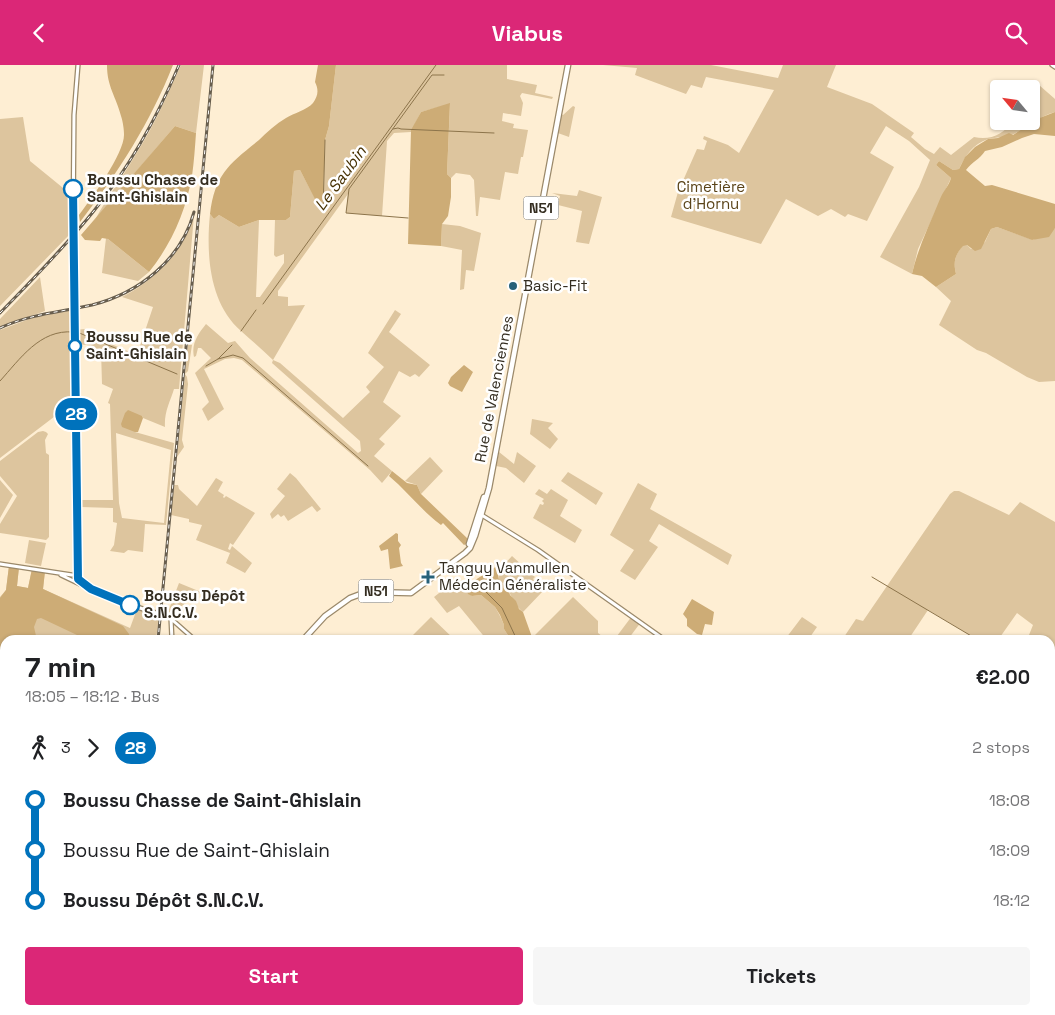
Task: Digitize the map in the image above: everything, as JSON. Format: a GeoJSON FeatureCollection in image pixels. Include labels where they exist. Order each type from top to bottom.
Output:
{"type":"FeatureCollection","features":[{"type":"Feature","properties":{"kind":"main road","name":"Rue de Valenciennes"},"geometry":{"type":"LineString","coordinates":[[308,635],[325,616],[350,598],[366,592],[411,593],[437,575],[467,549],[480,514],[489,481],[568,65]]}},
{"type":"Feature","properties":{"kind":"street"},"geometry":{"type":"LineString","coordinates":[[75,577],[78,561],[73,233],[74,115],[78,65]]}},
{"type":"Feature","properties":{"kind":"street"},"geometry":{"type":"LineString","coordinates":[[480,514],[550,558],[658,635]]}},
{"type":"Feature","properties":{"kind":"street"},"geometry":{"type":"LineString","coordinates":[[0,564],[75,577],[91,589],[111,599],[169,617],[189,635]]}},
{"type":"Feature","properties":{"kind":"street"},"geometry":{"type":"LineString","coordinates":[[169,617],[172,621],[172,635]]}},
{"type":"Feature","properties":{"kind":"green space"},"geometry":{"type":"Polygon","coordinates":[[[181,65],[204,65],[196,133],[175,126],[95,220],[149,133],[181,65]]]}},
{"type":"Feature","properties":{"kind":"green space"},"geometry":{"type":"Polygon","coordinates":[[[336,65],[507,65],[507,79],[537,85],[535,93],[553,97],[552,99],[522,93],[520,96],[523,103],[521,116],[503,113],[502,121],[514,124],[513,128],[528,130],[523,157],[521,157],[518,174],[505,172],[500,200],[480,197],[478,216],[476,216],[474,180],[470,175],[456,173],[451,178],[447,174],[450,104],[421,112],[411,132],[394,133],[387,141],[382,216],[346,213],[348,194],[278,291],[278,296],[288,297],[288,306],[305,305],[273,360],[230,320],[222,307],[212,277],[209,245],[210,214],[214,219],[219,215],[239,227],[259,220],[256,297],[260,297],[284,263],[284,254],[276,257],[274,255],[275,219],[286,220],[290,217],[294,171],[300,170],[317,202],[323,200],[325,140],[329,126],[336,65]]]}},
{"type":"Feature","properties":{"kind":"green space","name":"Cimetière d'Hornu"},"geometry":{"type":"Polygon","coordinates":[[[603,65],[711,65],[778,78],[783,65],[836,65],[827,87],[872,104],[914,133],[911,137],[934,154],[940,147],[951,155],[974,137],[986,138],[1005,130],[1021,130],[1005,137],[988,139],[978,144],[967,155],[959,169],[953,170],[939,161],[936,165],[951,178],[918,249],[912,274],[880,257],[919,187],[930,160],[909,141],[886,126],[870,153],[894,167],[867,221],[848,214],[845,217],[831,209],[818,216],[786,199],[761,244],[671,217],[678,192],[697,149],[704,150],[707,141],[703,139],[704,136],[728,145],[739,153],[774,90],[706,77],[702,88],[691,85],[686,94],[635,75],[637,68],[603,65]]]}},
{"type":"Feature","properties":{"kind":"green space"},"geometry":{"type":"Polygon","coordinates":[[[1040,86],[1055,99],[1055,112],[1040,118],[1040,86]]]}},
{"type":"Feature","properties":{"kind":"green space"},"geometry":{"type":"Polygon","coordinates":[[[573,106],[575,107],[569,137],[555,132],[559,114],[563,115],[573,106]]]}},
{"type":"Feature","properties":{"kind":"green space"},"geometry":{"type":"Polygon","coordinates":[[[23,117],[30,161],[68,192],[72,232],[0,306],[0,119],[23,117]]]}},
{"type":"Feature","properties":{"kind":"green space"},"geometry":{"type":"Polygon","coordinates":[[[579,190],[602,197],[589,244],[576,242],[582,211],[550,203],[558,203],[560,196],[552,193],[577,196],[579,190]]]}},
{"type":"Feature","properties":{"kind":"green space"},"geometry":{"type":"Polygon","coordinates":[[[194,215],[179,389],[174,389],[166,412],[165,427],[142,416],[135,432],[174,443],[166,525],[145,524],[143,552],[128,550],[124,553],[110,551],[114,545],[117,523],[113,522],[113,508],[81,507],[81,500],[113,500],[110,404],[108,403],[113,389],[102,384],[101,350],[87,345],[75,344],[75,330],[85,329],[85,333],[137,355],[153,307],[122,297],[146,282],[167,263],[183,241],[194,215]],[[116,433],[119,503],[122,518],[164,523],[171,450],[116,433]]]}},
{"type":"Feature","properties":{"kind":"green space"},"geometry":{"type":"Polygon","coordinates":[[[442,224],[460,226],[481,233],[474,271],[466,270],[464,289],[460,290],[462,250],[441,246],[442,224]]]}},
{"type":"Feature","properties":{"kind":"green space"},"geometry":{"type":"Polygon","coordinates":[[[997,227],[1033,240],[1055,228],[1055,381],[1039,382],[1027,377],[986,353],[977,350],[939,325],[951,301],[936,287],[956,274],[955,259],[963,245],[967,245],[971,249],[985,242],[991,229],[997,227]]]}},
{"type":"Feature","properties":{"kind":"green space"},"geometry":{"type":"Polygon","coordinates":[[[106,238],[149,272],[138,281],[102,273],[106,238]]]}},
{"type":"Feature","properties":{"kind":"green space"},"geometry":{"type":"Polygon","coordinates":[[[40,277],[45,311],[0,327],[0,319],[40,277]]]}},
{"type":"Feature","properties":{"kind":"green space"},"geometry":{"type":"Polygon","coordinates":[[[72,310],[74,398],[71,404],[0,458],[0,330],[32,318],[72,310]]]}},
{"type":"Feature","properties":{"kind":"green space"},"geometry":{"type":"Polygon","coordinates":[[[395,310],[401,314],[389,332],[430,365],[419,377],[415,374],[410,377],[399,371],[383,402],[401,416],[379,439],[385,444],[374,456],[392,471],[382,483],[370,470],[242,360],[234,358],[225,359],[204,369],[224,409],[208,421],[202,409],[209,402],[195,373],[211,358],[201,348],[198,348],[194,357],[193,352],[196,339],[206,324],[228,343],[235,341],[250,358],[358,453],[361,451],[360,441],[272,363],[273,360],[280,363],[343,418],[370,392],[366,387],[384,367],[368,353],[395,310]]]}},
{"type":"Feature","properties":{"kind":"green space"},"geometry":{"type":"Polygon","coordinates":[[[188,344],[192,345],[188,371],[185,374],[188,344]]]}},
{"type":"Feature","properties":{"kind":"green space"},"geometry":{"type":"Polygon","coordinates":[[[185,374],[188,384],[182,440],[184,447],[177,457],[185,374]]]}},
{"type":"Feature","properties":{"kind":"green space"},"geometry":{"type":"Polygon","coordinates":[[[532,419],[553,423],[548,428],[558,439],[550,449],[530,434],[532,419]]]}},
{"type":"Feature","properties":{"kind":"green space"},"geometry":{"type":"Polygon","coordinates":[[[43,431],[48,434],[45,440],[46,453],[49,455],[49,537],[46,540],[0,533],[0,524],[17,496],[0,476],[0,461],[38,432],[43,431]]]}},
{"type":"Feature","properties":{"kind":"green space"},"geometry":{"type":"Polygon","coordinates":[[[499,452],[514,464],[517,452],[536,466],[524,483],[506,468],[496,466],[499,452]]]}},
{"type":"Feature","properties":{"kind":"green space"},"geometry":{"type":"Polygon","coordinates":[[[430,457],[443,471],[421,494],[417,485],[405,481],[430,457]]]}},
{"type":"Feature","properties":{"kind":"green space"},"geometry":{"type":"Polygon","coordinates":[[[568,472],[603,493],[596,505],[561,481],[568,472]]]}},
{"type":"Feature","properties":{"kind":"green space"},"geometry":{"type":"Polygon","coordinates":[[[290,473],[321,509],[317,512],[312,506],[288,521],[284,515],[281,517],[278,514],[272,519],[270,514],[285,496],[277,489],[290,473]]]}},
{"type":"Feature","properties":{"kind":"green space"},"geometry":{"type":"Polygon","coordinates":[[[216,478],[223,482],[218,491],[224,495],[224,498],[226,496],[255,513],[233,545],[230,543],[228,549],[230,550],[232,546],[252,563],[245,573],[226,563],[230,553],[196,540],[202,525],[189,522],[189,519],[171,515],[174,485],[178,485],[179,489],[197,506],[216,478]]]}},
{"type":"Feature","properties":{"kind":"green space"},"geometry":{"type":"Polygon","coordinates":[[[0,480],[13,495],[0,518],[0,480]]]}},
{"type":"Feature","properties":{"kind":"green space"},"geometry":{"type":"Polygon","coordinates":[[[638,483],[657,494],[650,509],[732,555],[728,565],[659,524],[649,541],[658,547],[635,580],[620,571],[634,550],[610,535],[638,483]]]}},
{"type":"Feature","properties":{"kind":"green space"},"geometry":{"type":"Polygon","coordinates":[[[539,489],[547,494],[551,489],[568,500],[560,516],[582,530],[575,543],[533,518],[540,504],[543,505],[544,503],[542,501],[544,499],[535,494],[539,489]]]}},
{"type":"Feature","properties":{"kind":"green space"},"geometry":{"type":"Polygon","coordinates":[[[954,491],[959,491],[1009,515],[1020,502],[1055,522],[1055,635],[1029,635],[1033,625],[1017,613],[1002,635],[970,635],[928,610],[911,635],[845,635],[856,619],[863,621],[950,494],[954,491]]]}},
{"type":"Feature","properties":{"kind":"green space"},"geometry":{"type":"Polygon","coordinates":[[[29,540],[46,543],[41,566],[25,563],[29,540]]]}},
{"type":"Feature","properties":{"kind":"green space"},"geometry":{"type":"Polygon","coordinates":[[[512,556],[535,577],[533,579],[544,590],[523,612],[499,580],[501,570],[512,556]]]}},
{"type":"Feature","properties":{"kind":"green space"},"geometry":{"type":"Polygon","coordinates":[[[9,566],[19,567],[17,586],[28,588],[32,569],[45,571],[43,589],[130,628],[137,609],[159,616],[157,635],[0,635],[0,597],[6,590],[9,566]]]}},
{"type":"Feature","properties":{"kind":"green space"},"geometry":{"type":"Polygon","coordinates":[[[179,583],[201,592],[172,613],[168,612],[179,583]]]}},
{"type":"Feature","properties":{"kind":"green space"},"geometry":{"type":"Polygon","coordinates":[[[469,584],[466,588],[472,596],[481,595],[495,607],[508,635],[483,635],[459,606],[447,613],[434,597],[448,586],[457,593],[469,584]]]}},
{"type":"Feature","properties":{"kind":"green space"},"geometry":{"type":"Polygon","coordinates":[[[573,597],[598,621],[598,633],[601,635],[535,635],[573,597]]]}},
{"type":"Feature","properties":{"kind":"green space"},"geometry":{"type":"Polygon","coordinates":[[[632,616],[641,622],[631,635],[618,635],[632,616]]]}},
{"type":"Feature","properties":{"kind":"green space"},"geometry":{"type":"Polygon","coordinates":[[[431,617],[450,635],[413,635],[431,617]]]}},
{"type":"Feature","properties":{"kind":"green space"},"geometry":{"type":"Polygon","coordinates":[[[802,617],[817,627],[811,635],[788,635],[802,617]]]}},
{"type":"Feature","properties":{"kind":"shaded area"},"geometry":{"type":"Polygon","coordinates":[[[107,65],[173,65],[154,107],[132,147],[80,222],[79,215],[99,188],[123,143],[122,118],[108,79],[107,65]]]}},
{"type":"Feature","properties":{"kind":"shaded area"},"geometry":{"type":"Polygon","coordinates":[[[318,65],[336,65],[329,126],[325,140],[323,201],[317,203],[300,170],[294,171],[290,217],[286,220],[259,220],[239,227],[219,215],[214,219],[210,214],[212,200],[225,171],[239,156],[275,125],[313,103],[317,93],[315,82],[318,65]]]}},
{"type":"Feature","properties":{"kind":"shaded area"},"geometry":{"type":"Polygon","coordinates":[[[450,103],[447,174],[451,178],[451,197],[448,216],[442,224],[441,246],[408,244],[411,130],[421,112],[450,103]]]}},
{"type":"Feature","properties":{"kind":"shaded area"},"geometry":{"type":"Polygon","coordinates":[[[1055,112],[1055,136],[1034,134],[1002,147],[985,151],[966,170],[985,186],[992,185],[1055,204],[1055,228],[1049,237],[1032,240],[997,227],[991,229],[981,249],[975,251],[967,245],[963,246],[955,259],[956,274],[936,287],[922,276],[912,274],[924,236],[951,178],[936,165],[939,161],[953,170],[959,169],[965,157],[975,147],[988,139],[998,138],[1009,133],[1013,135],[1020,130],[1040,130],[1040,118],[1055,112]]]}},
{"type":"Feature","properties":{"kind":"shaded area"},"geometry":{"type":"Polygon","coordinates":[[[175,126],[196,133],[192,176],[186,202],[177,227],[164,251],[149,272],[108,239],[102,238],[100,241],[85,240],[81,235],[175,126]]]}},
{"type":"Feature","properties":{"kind":"shaded area"},"geometry":{"type":"Polygon","coordinates":[[[464,365],[473,372],[462,392],[448,383],[451,377],[464,365]]]}},
{"type":"Feature","properties":{"kind":"shaded area"},"geometry":{"type":"Polygon","coordinates":[[[128,410],[143,418],[138,432],[122,427],[121,424],[128,410]]]}},
{"type":"Feature","properties":{"kind":"shaded area"},"geometry":{"type":"Polygon","coordinates":[[[392,471],[407,483],[417,485],[421,494],[468,539],[466,544],[464,545],[443,523],[441,525],[434,519],[389,476],[392,471]]]}},
{"type":"Feature","properties":{"kind":"shaded area"},"geometry":{"type":"Polygon","coordinates":[[[396,533],[401,545],[399,548],[403,566],[390,569],[388,549],[381,551],[379,546],[396,533]]]}},
{"type":"Feature","properties":{"kind":"shaded area"},"geometry":{"type":"Polygon","coordinates":[[[9,566],[19,567],[17,586],[28,588],[32,569],[45,571],[43,589],[123,626],[129,635],[77,635],[41,618],[37,619],[34,627],[36,635],[0,635],[0,598],[6,590],[9,566]]]}},
{"type":"Feature","properties":{"kind":"shaded area"},"geometry":{"type":"Polygon","coordinates":[[[497,566],[500,569],[498,574],[499,580],[508,589],[519,609],[523,612],[531,635],[508,635],[495,607],[481,595],[472,596],[468,594],[466,588],[469,584],[497,566]]]}},
{"type":"Feature","properties":{"kind":"shaded area"},"geometry":{"type":"Polygon","coordinates":[[[692,599],[714,612],[712,625],[705,624],[702,635],[697,634],[687,626],[687,619],[683,614],[692,599]]]}},
{"type":"Feature","properties":{"kind":"waterway","name":"Le Saubin"},"geometry":{"type":"LineString","coordinates":[[263,304],[436,65]]}},
{"type":"Feature","properties":{"kind":"waterway","name":"Le Saubin"},"geometry":{"type":"LineString","coordinates":[[408,218],[346,213],[349,189],[432,75],[444,75]]}},
{"type":"Feature","properties":{"kind":"waterway"},"geometry":{"type":"LineString","coordinates":[[393,129],[494,133]]}},
{"type":"Feature","properties":{"kind":"waterway"},"geometry":{"type":"LineString","coordinates":[[323,211],[325,140]]}},
{"type":"Feature","properties":{"kind":"waterway"},"geometry":{"type":"LineString","coordinates":[[241,331],[256,310]]}},
{"type":"Feature","properties":{"kind":"waterway"},"geometry":{"type":"LineString","coordinates":[[0,381],[23,355],[41,340],[61,332],[73,332]]}},
{"type":"Feature","properties":{"kind":"waterway"},"geometry":{"type":"LineString","coordinates":[[77,332],[177,374]]}},
{"type":"Feature","properties":{"kind":"waterway"},"geometry":{"type":"LineString","coordinates":[[206,366],[218,359],[232,345]]}},
{"type":"Feature","properties":{"kind":"waterway"},"geometry":{"type":"LineString","coordinates":[[218,359],[233,355],[243,358],[368,466]]}},
{"type":"Feature","properties":{"kind":"waterway"},"geometry":{"type":"LineString","coordinates":[[872,577],[970,635]]}},
{"type":"Feature","properties":{"kind":"waterway"},"geometry":{"type":"LineString","coordinates":[[480,584],[502,608],[515,635]]}},
{"type":"Feature","properties":{"kind":"railway"},"geometry":{"type":"LineString","coordinates":[[0,313],[82,225],[119,178],[141,142],[179,65]]}},
{"type":"Feature","properties":{"kind":"railway"},"geometry":{"type":"LineString","coordinates":[[158,635],[213,65]]}},
{"type":"Feature","properties":{"kind":"railway"},"geometry":{"type":"LineString","coordinates":[[0,328],[34,316],[109,300],[142,283],[156,272],[179,245],[188,229],[194,212]]}},
{"type":"Feature","properties":{"kind":"bus line","name":"28"},"geometry":{"type":"LineString","coordinates":[[73,189],[78,579],[91,589],[111,599],[130,605]]}},
{"type":"Feature","properties":{"kind":"place","name":"Boussu Chasse de Saint-Ghislain"},"geometry":{"type":"Point","coordinates":[73,189]}},
{"type":"Feature","properties":{"kind":"place","name":"Basic-Fit"},"geometry":{"type":"Point","coordinates":[513,286]}},
{"type":"Feature","properties":{"kind":"place","name":"Boussu Rue de Saint-Ghislain"},"geometry":{"type":"Point","coordinates":[75,346]}},
{"type":"Feature","properties":{"kind":"place","name":"Tanguy Vanmullen Médecin Généraliste"},"geometry":{"type":"Point","coordinates":[428,577]}},
{"type":"Feature","properties":{"kind":"place","name":"Boussu Dépôt S.N.C.V."},"geometry":{"type":"Point","coordinates":[130,605]}}]}
